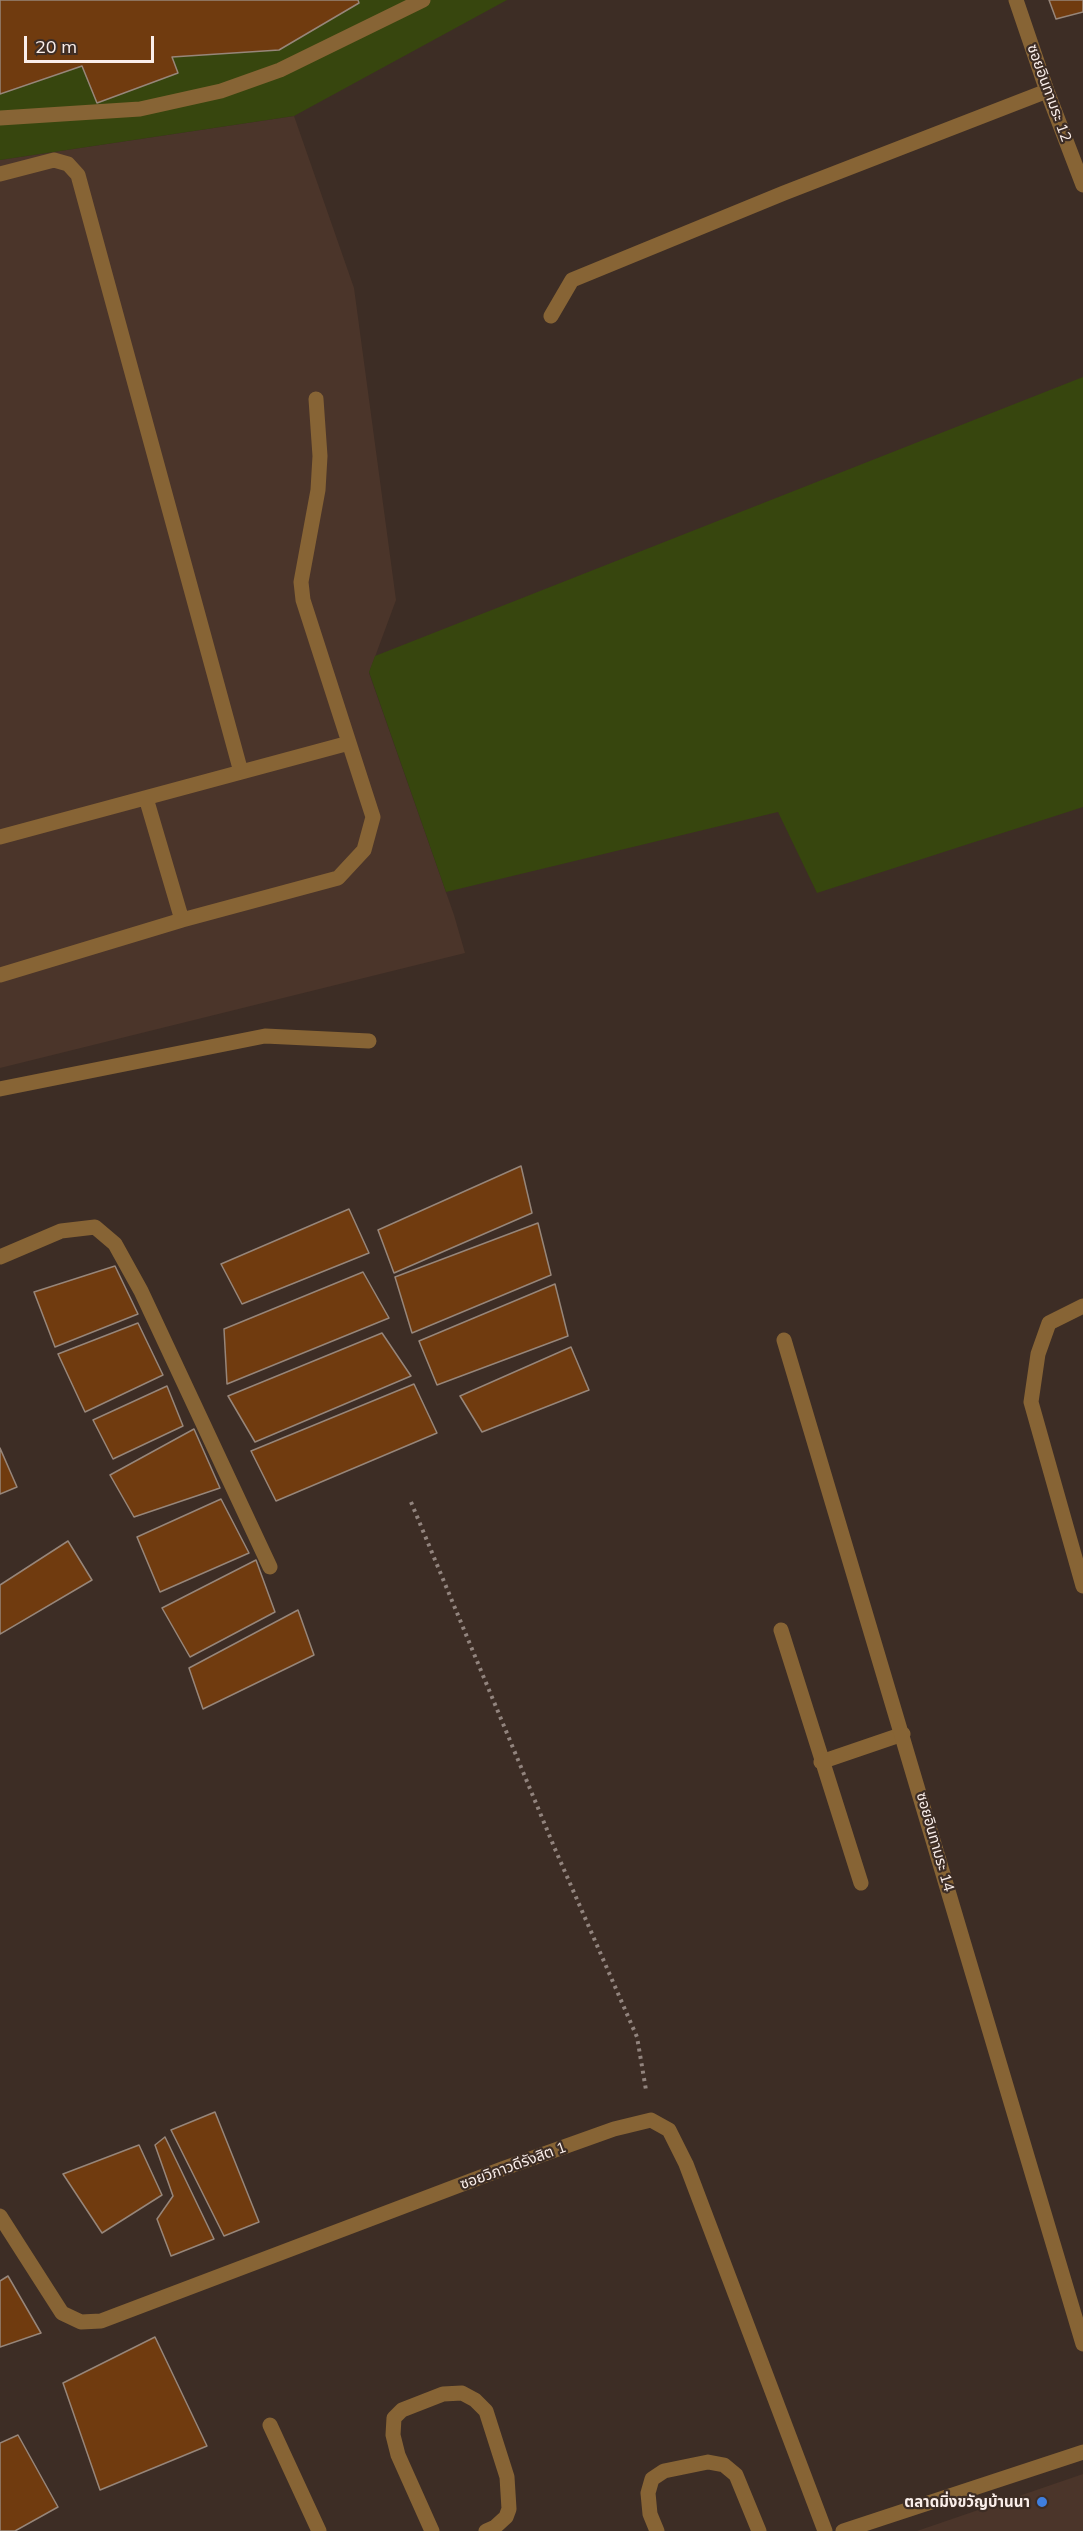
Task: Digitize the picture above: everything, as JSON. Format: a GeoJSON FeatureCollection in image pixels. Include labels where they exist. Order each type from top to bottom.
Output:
{"type":"FeatureCollection","features":[{"type":"Feature","properties":{"kind":"street"},"geometry":{"type":"LineString","coordinates":[[0,118],[140,109],[222,91],[280,70],[423,0]]}},
{"type":"Feature","properties":{"kind":"street","name":"ซอยอินทามระ 12"},"geometry":{"type":"LineString","coordinates":[[1016,0],[1047,92],[1083,185]]}},
{"type":"Feature","properties":{"kind":"street"},"geometry":{"type":"LineString","coordinates":[[551,316],[572,280],[784,193],[1047,92]]}},
{"type":"Feature","properties":{"kind":"street"},"geometry":{"type":"LineString","coordinates":[[0,174],[54,160],[68,164],[78,175],[241,772]]}},
{"type":"Feature","properties":{"kind":"street"},"geometry":{"type":"LineString","coordinates":[[0,975],[182,920],[338,878],[364,850],[373,817],[303,600],[301,582],[318,490],[320,456],[316,399]]}},
{"type":"Feature","properties":{"kind":"street"},"geometry":{"type":"LineString","coordinates":[[0,837],[350,743]]}},
{"type":"Feature","properties":{"kind":"street"},"geometry":{"type":"LineString","coordinates":[[146,798],[182,920]]}},
{"type":"Feature","properties":{"kind":"street"},"geometry":{"type":"LineString","coordinates":[[0,1089],[265,1036],[369,1041]]}},
{"type":"Feature","properties":{"kind":"street"},"geometry":{"type":"LineString","coordinates":[[0,1257],[61,1231],[95,1227],[115,1244],[141,1291],[270,1567]]}},
{"type":"Feature","properties":{"kind":"street"},"geometry":{"type":"LineString","coordinates":[[1083,1306],[1049,1323],[1038,1354],[1031,1402],[1083,1586]]}},
{"type":"Feature","properties":{"kind":"street","name":"ซอยอินทามระ 14"},"geometry":{"type":"LineString","coordinates":[[784,1340],[1083,2344]]}},
{"type":"Feature","properties":{"kind":"street"},"geometry":{"type":"LineString","coordinates":[[781,1630],[861,1883]]}},
{"type":"Feature","properties":{"kind":"street"},"geometry":{"type":"LineString","coordinates":[[821,1762],[903,1734]]}},
{"type":"Feature","properties":{"kind":"street"},"geometry":{"type":"LineString","coordinates":[[651,2120],[669,2130],[686,2164],[825,2531]]}},
{"type":"Feature","properties":{"kind":"street","name":"ซอยวิภาวดีรังสิต 1"},"geometry":{"type":"LineString","coordinates":[[0,2216],[62,2313],[81,2322],[101,2321],[502,2169],[614,2129],[651,2120]]}},
{"type":"Feature","properties":{"kind":"street"},"geometry":{"type":"LineString","coordinates":[[432,2531],[398,2455],[393,2435],[394,2418],[402,2410],[443,2394],[462,2393],[475,2400],[486,2411],[507,2477],[510,2509],[506,2517],[492,2530]]}},
{"type":"Feature","properties":{"kind":"street"},"geometry":{"type":"LineString","coordinates":[[270,2425],[319,2531]]}},
{"type":"Feature","properties":{"kind":"street"},"geometry":{"type":"LineString","coordinates":[[843,2531],[1083,2452]]}},
{"type":"Feature","properties":{"kind":"street"},"geometry":{"type":"LineString","coordinates":[[657,2531],[650,2514],[648,2493],[652,2479],[664,2471],[708,2462],[724,2465],[736,2475],[759,2531]]}},
{"type":"Feature","properties":{"kind":"path"},"geometry":{"type":"LineString","coordinates":[[411,1502],[555,1849],[638,2037],[651,2120]]}},
{"type":"Feature","properties":{"kind":"shaded area"},"geometry":{"type":"Polygon","coordinates":[[[294,116],[354,288],[396,600],[369,673],[454,915],[465,953],[0,1068],[0,160],[294,116]]]}},
{"type":"Feature","properties":{"kind":"shaded area","name":"ตลาดมิ่งขวัญบ้านนา"},"geometry":{"type":"Polygon","coordinates":[[[1083,2474],[1083,2531],[917,2531],[1083,2474]]]}},
{"type":"Feature","properties":{"kind":"green space"},"geometry":{"type":"Polygon","coordinates":[[[0,0],[507,0],[294,116],[0,160],[0,0]]]}},
{"type":"Feature","properties":{"kind":"green space"},"geometry":{"type":"Polygon","coordinates":[[[1083,377],[1083,807],[817,893],[778,812],[446,892],[369,672],[375,656],[1083,377]]]}},
{"type":"Feature","properties":{"kind":"building"},"geometry":{"type":"Polygon","coordinates":[[[0,0],[358,0],[359,3],[279,50],[172,57],[178,73],[97,103],[82,66],[0,94],[0,0]]]}},
{"type":"Feature","properties":{"kind":"building"},"geometry":{"type":"Polygon","coordinates":[[[1049,0],[1083,0],[1083,12],[1056,19],[1049,0]]]}},
{"type":"Feature","properties":{"kind":"building"},"geometry":{"type":"Polygon","coordinates":[[[521,1166],[532,1213],[394,1273],[378,1230],[521,1166]]]}},
{"type":"Feature","properties":{"kind":"building"},"geometry":{"type":"Polygon","coordinates":[[[349,1209],[369,1253],[242,1304],[221,1264],[349,1209]]]}},
{"type":"Feature","properties":{"kind":"building"},"geometry":{"type":"Polygon","coordinates":[[[538,1223],[551,1275],[412,1333],[395,1277],[538,1223]]]}},
{"type":"Feature","properties":{"kind":"building"},"geometry":{"type":"Polygon","coordinates":[[[115,1266],[138,1314],[55,1347],[34,1292],[115,1266]]]}},
{"type":"Feature","properties":{"kind":"building"},"geometry":{"type":"Polygon","coordinates":[[[363,1272],[389,1318],[227,1384],[224,1329],[363,1272]]]}},
{"type":"Feature","properties":{"kind":"building"},"geometry":{"type":"Polygon","coordinates":[[[555,1284],[568,1336],[437,1385],[419,1341],[555,1284]]]}},
{"type":"Feature","properties":{"kind":"building"},"geometry":{"type":"Polygon","coordinates":[[[138,1323],[163,1375],[85,1412],[58,1354],[138,1323]]]}},
{"type":"Feature","properties":{"kind":"building"},"geometry":{"type":"Polygon","coordinates":[[[382,1333],[411,1376],[255,1442],[228,1396],[382,1333]]]}},
{"type":"Feature","properties":{"kind":"building"},"geometry":{"type":"Polygon","coordinates":[[[571,1347],[589,1390],[482,1432],[460,1396],[571,1347]]]}},
{"type":"Feature","properties":{"kind":"building"},"geometry":{"type":"Polygon","coordinates":[[[414,1384],[437,1433],[276,1501],[251,1451],[414,1384]]]}},
{"type":"Feature","properties":{"kind":"building"},"geometry":{"type":"Polygon","coordinates":[[[167,1386],[183,1426],[113,1459],[93,1420],[167,1386]]]}},
{"type":"Feature","properties":{"kind":"building"},"geometry":{"type":"Polygon","coordinates":[[[194,1429],[220,1488],[134,1517],[110,1475],[194,1429]]]}},
{"type":"Feature","properties":{"kind":"building"},"geometry":{"type":"Polygon","coordinates":[[[0,1448],[17,1487],[0,1494],[0,1448]]]}},
{"type":"Feature","properties":{"kind":"building"},"geometry":{"type":"Polygon","coordinates":[[[221,1499],[249,1553],[160,1592],[137,1537],[221,1499]]]}},
{"type":"Feature","properties":{"kind":"building"},"geometry":{"type":"Polygon","coordinates":[[[68,1541],[92,1580],[0,1634],[0,1585],[68,1541]]]}},
{"type":"Feature","properties":{"kind":"building"},"geometry":{"type":"Polygon","coordinates":[[[256,1560],[275,1612],[190,1657],[162,1608],[256,1560]]]}},
{"type":"Feature","properties":{"kind":"building"},"geometry":{"type":"Polygon","coordinates":[[[298,1610],[314,1655],[203,1709],[189,1668],[298,1610]]]}},
{"type":"Feature","properties":{"kind":"building"},"geometry":{"type":"Polygon","coordinates":[[[215,2112],[259,2222],[224,2236],[171,2130],[215,2112]]]}},
{"type":"Feature","properties":{"kind":"building"},"geometry":{"type":"Polygon","coordinates":[[[165,2137],[214,2239],[171,2256],[157,2219],[173,2196],[155,2145],[165,2137]]]}},
{"type":"Feature","properties":{"kind":"building"},"geometry":{"type":"Polygon","coordinates":[[[139,2145],[162,2195],[102,2233],[63,2174],[139,2145]]]}},
{"type":"Feature","properties":{"kind":"building"},"geometry":{"type":"Polygon","coordinates":[[[8,2276],[41,2333],[0,2347],[0,2281],[8,2276]]]}},
{"type":"Feature","properties":{"kind":"building"},"geometry":{"type":"Polygon","coordinates":[[[155,2337],[207,2446],[100,2490],[63,2383],[155,2337]]]}},
{"type":"Feature","properties":{"kind":"building"},"geometry":{"type":"Polygon","coordinates":[[[18,2435],[58,2507],[15,2531],[0,2531],[0,2443],[18,2435]]]}},
{"type":"Feature","properties":{"kind":"place","name":"ตลาดมิ่งขวัญบ้านนา"},"geometry":{"type":"Point","coordinates":[1042,2502]}}]}
